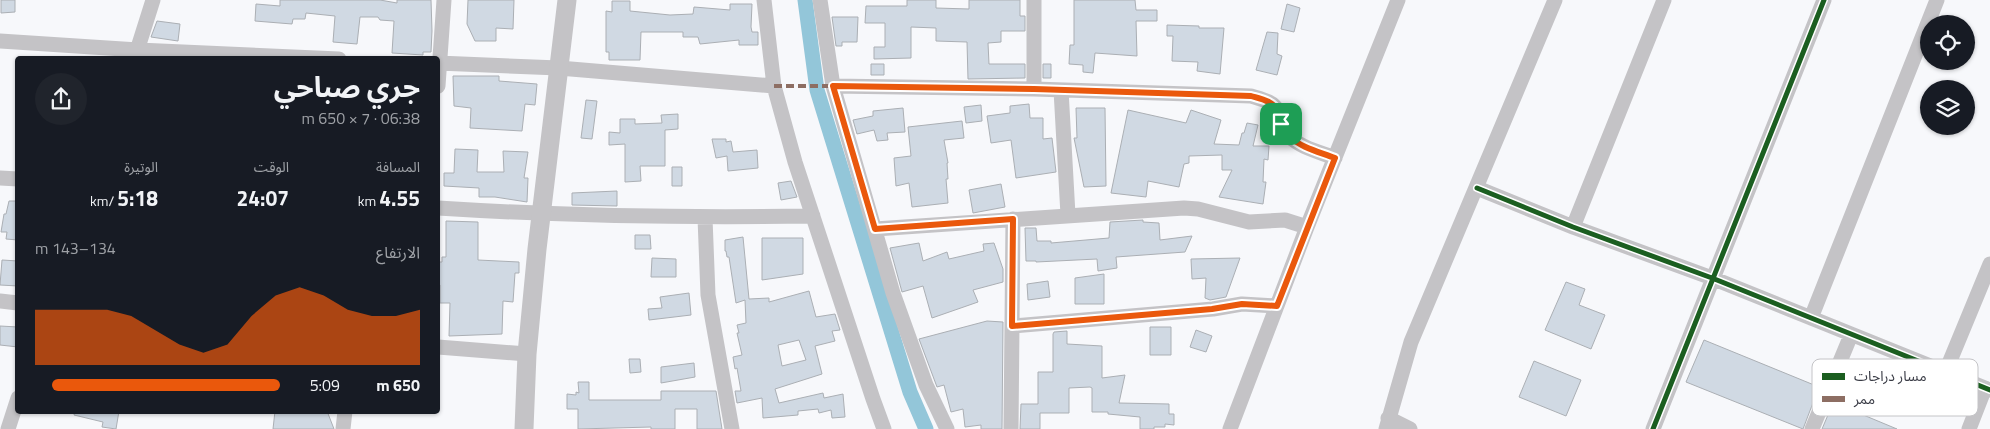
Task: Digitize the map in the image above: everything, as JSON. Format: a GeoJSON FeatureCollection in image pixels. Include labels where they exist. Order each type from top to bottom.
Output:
{"type":"FeatureCollection","features":[{"type":"Feature","properties":{"kind":"street"},"geometry":{"type":"LineString","coordinates":[[136,54],[153,0]]}},
{"type":"Feature","properties":{"kind":"street"},"geometry":{"type":"LineString","coordinates":[[439,56],[444,0]]}},
{"type":"Feature","properties":{"kind":"street"},"geometry":{"type":"LineString","coordinates":[[524,429],[527,354],[541,214],[567,0]]}},
{"type":"Feature","properties":{"kind":"street"},"geometry":{"type":"LineString","coordinates":[[764,0],[774,86],[795,162],[884,429]]}},
{"type":"Feature","properties":{"kind":"street"},"geometry":{"type":"LineString","coordinates":[[820,0],[833,86],[893,292],[926,385],[947,429]]}},
{"type":"Feature","properties":{"kind":"street"},"geometry":{"type":"LineString","coordinates":[[1034,0],[1034,89]]}},
{"type":"Feature","properties":{"kind":"street"},"geometry":{"type":"LineString","coordinates":[[1230,429],[1307,227],[1398,0]]}},
{"type":"Feature","properties":{"kind":"street"},"geometry":{"type":"LineString","coordinates":[[1410,429],[1387,423],[1411,342],[1555,0]]}},
{"type":"Feature","properties":{"kind":"street"},"geometry":{"type":"LineString","coordinates":[[1573,227],[1664,0]]}},
{"type":"Feature","properties":{"kind":"street"},"geometry":{"type":"LineString","coordinates":[[1653,429],[1824,0]]}},
{"type":"Feature","properties":{"kind":"street"},"geometry":{"type":"LineString","coordinates":[[1811,318],[1937,0]]}},
{"type":"Feature","properties":{"kind":"street"},"geometry":{"type":"LineString","coordinates":[[0,40],[136,54],[217,56]]}},
{"type":"Feature","properties":{"kind":"street"},"geometry":{"type":"LineString","coordinates":[[440,63],[559,68],[774,86]]}},
{"type":"Feature","properties":{"kind":"street"},"geometry":{"type":"LineString","coordinates":[[833,86],[1034,89],[1251,96],[1268,101],[1278,110],[1281,124],[1290,137],[1302,146],[1335,158]]}},
{"type":"Feature","properties":{"kind":"street"},"geometry":{"type":"LineString","coordinates":[[1061,90],[1068,215]]}},
{"type":"Feature","properties":{"kind":"street"},"geometry":{"type":"LineString","coordinates":[[0,178],[15,179]]}},
{"type":"Feature","properties":{"kind":"street"},"geometry":{"type":"LineString","coordinates":[[1477,188],[1573,227],[1712,278],[1910,359]]}},
{"type":"Feature","properties":{"kind":"street"},"geometry":{"type":"LineString","coordinates":[[440,208],[541,214],[705,218],[813,216]]}},
{"type":"Feature","properties":{"kind":"street"},"geometry":{"type":"LineString","coordinates":[[875,229],[1184,208],[1204,210],[1249,222],[1285,220],[1307,227]]}},
{"type":"Feature","properties":{"kind":"street"},"geometry":{"type":"LineString","coordinates":[[705,218],[708,296],[732,429]]}},
{"type":"Feature","properties":{"kind":"street"},"geometry":{"type":"LineString","coordinates":[[1011,429],[1013,219]]}},
{"type":"Feature","properties":{"kind":"street"},"geometry":{"type":"LineString","coordinates":[[1951,359],[1990,264]]}},
{"type":"Feature","properties":{"kind":"street"},"geometry":{"type":"LineString","coordinates":[[0,301],[15,303]]}},
{"type":"Feature","properties":{"kind":"street"},"geometry":{"type":"LineString","coordinates":[[1012,326],[1212,309],[1242,304],[1277,306]]}},
{"type":"Feature","properties":{"kind":"street"},"geometry":{"type":"LineString","coordinates":[[1840,359],[1850,335]]}},
{"type":"Feature","properties":{"kind":"street"},"geometry":{"type":"LineString","coordinates":[[440,346],[527,354]]}},
{"type":"Feature","properties":{"kind":"street"},"geometry":{"type":"LineString","coordinates":[[1978,410],[1988,389]]}},
{"type":"Feature","properties":{"kind":"street"},"geometry":{"type":"LineString","coordinates":[[8,429],[15,407]]}},
{"type":"Feature","properties":{"kind":"street"},"geometry":{"type":"LineString","coordinates":[[343,429],[345,414]]}},
{"type":"Feature","properties":{"kind":"street"},"geometry":{"type":"LineString","coordinates":[[1812,429],[1817,416]]}},
{"type":"Feature","properties":{"kind":"street"},"geometry":{"type":"LineString","coordinates":[[1969,429],[1975,416]]}},
{"type":"Feature","properties":{"kind":"building"},"geometry":{"type":"Polygon","coordinates":[[[1,0],[15,0],[15,12],[1,13],[1,0]]]}},
{"type":"Feature","properties":{"kind":"building"},"geometry":{"type":"Polygon","coordinates":[[[280,0],[380,0],[397,3],[397,0],[431,0],[431,52],[423,52],[423,55],[392,53],[394,21],[380,20],[378,17],[360,17],[357,44],[333,42],[335,16],[306,13],[305,19],[293,19],[292,24],[255,21],[256,4],[280,6],[280,0]]]}},
{"type":"Feature","properties":{"kind":"building"},"geometry":{"type":"Polygon","coordinates":[[[468,0],[514,0],[513,29],[496,28],[496,41],[475,41],[467,24],[468,0]]]}},
{"type":"Feature","properties":{"kind":"building"},"geometry":{"type":"Polygon","coordinates":[[[907,0],[936,0],[936,8],[969,9],[969,0],[1020,0],[1020,16],[1025,16],[1025,31],[1001,31],[1001,42],[988,43],[989,64],[1025,64],[1025,78],[968,79],[967,42],[936,41],[936,28],[911,27],[911,58],[874,59],[874,47],[885,47],[885,23],[865,23],[866,6],[907,6],[907,0]]]}},
{"type":"Feature","properties":{"kind":"building"},"geometry":{"type":"Polygon","coordinates":[[[1074,0],[1135,0],[1136,10],[1157,10],[1157,21],[1136,21],[1137,56],[1095,53],[1093,73],[1083,72],[1083,65],[1069,64],[1070,45],[1074,45],[1074,0]]]}},
{"type":"Feature","properties":{"kind":"building"},"geometry":{"type":"Polygon","coordinates":[[[612,1],[630,1],[630,11],[670,15],[693,14],[694,7],[730,10],[730,4],[752,4],[751,27],[752,32],[758,32],[758,45],[739,45],[739,40],[700,44],[698,37],[683,37],[683,32],[641,32],[640,60],[609,60],[609,52],[606,52],[606,11],[612,12],[612,1]]]}},
{"type":"Feature","properties":{"kind":"building"},"geometry":{"type":"Polygon","coordinates":[[[1287,4],[1300,8],[1294,32],[1281,29],[1287,4]]]}},
{"type":"Feature","properties":{"kind":"building"},"geometry":{"type":"Polygon","coordinates":[[[832,17],[858,17],[857,42],[842,42],[842,46],[836,46],[832,17]]]}},
{"type":"Feature","properties":{"kind":"building"},"geometry":{"type":"Polygon","coordinates":[[[157,21],[180,24],[178,41],[151,37],[157,21]]]}},
{"type":"Feature","properties":{"kind":"building"},"geometry":{"type":"Polygon","coordinates":[[[1167,25],[1224,28],[1220,74],[1197,71],[1198,62],[1172,61],[1173,36],[1167,36],[1167,25]]]}},
{"type":"Feature","properties":{"kind":"building"},"geometry":{"type":"Polygon","coordinates":[[[1267,32],[1278,33],[1277,54],[1282,56],[1277,75],[1256,70],[1267,32]]]}},
{"type":"Feature","properties":{"kind":"building"},"geometry":{"type":"Polygon","coordinates":[[[871,64],[884,64],[884,75],[871,75],[871,64]]]}},
{"type":"Feature","properties":{"kind":"building"},"geometry":{"type":"Polygon","coordinates":[[[1043,64],[1051,64],[1051,78],[1043,78],[1043,64]]]}},
{"type":"Feature","properties":{"kind":"building"},"geometry":{"type":"Polygon","coordinates":[[[453,76],[499,76],[499,81],[537,84],[535,105],[525,104],[522,131],[470,128],[471,108],[454,106],[453,76]]]}},
{"type":"Feature","properties":{"kind":"building"},"geometry":{"type":"Polygon","coordinates":[[[586,100],[597,101],[592,139],[581,138],[586,100]]]}},
{"type":"Feature","properties":{"kind":"building"},"geometry":{"type":"Polygon","coordinates":[[[1029,104],[1030,118],[1043,118],[1043,139],[1052,138],[1056,172],[1016,178],[1011,140],[991,143],[987,116],[1010,113],[1010,106],[1029,104]]]}},
{"type":"Feature","properties":{"kind":"building"},"geometry":{"type":"Polygon","coordinates":[[[981,105],[982,121],[966,123],[964,107],[981,105]]]}},
{"type":"Feature","properties":{"kind":"building"},"geometry":{"type":"Polygon","coordinates":[[[903,108],[905,132],[887,133],[888,140],[877,141],[874,130],[857,134],[853,120],[873,116],[873,111],[903,108]]]}},
{"type":"Feature","properties":{"kind":"building"},"geometry":{"type":"Polygon","coordinates":[[[1076,108],[1105,108],[1106,186],[1084,187],[1074,138],[1077,138],[1076,108]]]}},
{"type":"Feature","properties":{"kind":"building"},"geometry":{"type":"Polygon","coordinates":[[[1128,110],[1186,123],[1191,110],[1221,120],[1214,144],[1239,145],[1247,123],[1258,125],[1253,146],[1269,146],[1268,160],[1264,159],[1263,182],[1266,182],[1263,204],[1219,197],[1232,170],[1222,170],[1222,155],[1189,156],[1189,163],[1184,164],[1179,187],[1148,181],[1146,197],[1111,193],[1128,110]]]}},
{"type":"Feature","properties":{"kind":"building"},"geometry":{"type":"Polygon","coordinates":[[[678,114],[678,129],[665,130],[665,166],[640,166],[641,181],[625,182],[625,144],[609,145],[609,132],[620,133],[620,119],[635,119],[635,124],[662,123],[661,115],[678,114]]]}},
{"type":"Feature","properties":{"kind":"building"},"geometry":{"type":"Polygon","coordinates":[[[962,121],[964,138],[944,140],[948,163],[948,179],[946,179],[948,203],[912,207],[909,183],[896,186],[894,158],[911,156],[908,127],[962,121]]]}},
{"type":"Feature","properties":{"kind":"building"},"geometry":{"type":"Polygon","coordinates":[[[712,139],[726,139],[726,142],[731,141],[733,152],[757,150],[758,168],[728,171],[727,156],[716,158],[712,139]]]}},
{"type":"Feature","properties":{"kind":"building"},"geometry":{"type":"Polygon","coordinates":[[[455,149],[478,150],[477,172],[504,172],[503,151],[528,152],[524,178],[528,178],[527,202],[495,197],[479,197],[479,188],[444,186],[444,173],[454,173],[455,149]]]}},
{"type":"Feature","properties":{"kind":"building"},"geometry":{"type":"Polygon","coordinates":[[[672,167],[682,167],[682,186],[672,186],[672,167]]]}},
{"type":"Feature","properties":{"kind":"building"},"geometry":{"type":"Polygon","coordinates":[[[791,181],[797,197],[781,200],[778,183],[791,181]]]}},
{"type":"Feature","properties":{"kind":"building"},"geometry":{"type":"Polygon","coordinates":[[[1001,184],[1005,207],[973,213],[969,190],[1001,184]]]}},
{"type":"Feature","properties":{"kind":"building"},"geometry":{"type":"Polygon","coordinates":[[[617,191],[617,206],[572,205],[572,193],[617,191]]]}},
{"type":"Feature","properties":{"kind":"building"},"geometry":{"type":"Polygon","coordinates":[[[9,201],[15,201],[15,240],[6,239],[7,232],[1,232],[4,214],[6,214],[9,201]]]}},
{"type":"Feature","properties":{"kind":"building"},"geometry":{"type":"Polygon","coordinates":[[[1143,220],[1143,222],[1159,223],[1160,240],[1192,236],[1185,252],[1116,257],[1117,268],[1098,271],[1097,259],[1026,261],[1025,228],[1036,228],[1037,241],[1051,241],[1051,243],[1109,238],[1110,222],[1143,220]]]}},
{"type":"Feature","properties":{"kind":"building"},"geometry":{"type":"Polygon","coordinates":[[[446,221],[478,222],[478,260],[519,262],[519,273],[515,273],[513,302],[503,301],[502,334],[449,336],[450,303],[440,303],[440,262],[442,262],[442,257],[446,257],[446,221]]]}},
{"type":"Feature","properties":{"kind":"building"},"geometry":{"type":"Polygon","coordinates":[[[635,235],[650,235],[651,249],[635,249],[635,235]]]}},
{"type":"Feature","properties":{"kind":"building"},"geometry":{"type":"Polygon","coordinates":[[[743,237],[749,299],[769,298],[769,302],[809,291],[816,317],[835,314],[840,330],[832,331],[835,341],[815,346],[822,374],[775,389],[779,403],[823,393],[824,398],[843,394],[845,417],[832,418],[831,410],[819,413],[818,409],[798,411],[798,415],[763,418],[762,398],[737,403],[735,391],[741,391],[733,357],[742,355],[737,325],[746,323],[745,300],[736,303],[729,257],[727,257],[725,251],[725,240],[743,237]],[[799,340],[778,345],[782,366],[806,360],[799,340]]]}},
{"type":"Feature","properties":{"kind":"building"},"geometry":{"type":"Polygon","coordinates":[[[762,238],[803,238],[803,274],[762,280],[762,238]]]}},
{"type":"Feature","properties":{"kind":"building"},"geometry":{"type":"Polygon","coordinates":[[[919,243],[923,261],[947,252],[949,259],[984,251],[983,244],[994,243],[1003,269],[1003,282],[973,290],[978,302],[932,318],[923,286],[902,292],[890,248],[919,243]]]}},
{"type":"Feature","properties":{"kind":"building"},"geometry":{"type":"Polygon","coordinates":[[[652,258],[676,259],[676,277],[651,277],[652,258]]]}},
{"type":"Feature","properties":{"kind":"building"},"geometry":{"type":"Polygon","coordinates":[[[1240,258],[1226,297],[1210,300],[1205,298],[1206,278],[1192,279],[1191,259],[1240,258]]]}},
{"type":"Feature","properties":{"kind":"building"},"geometry":{"type":"Polygon","coordinates":[[[2,260],[15,261],[15,286],[0,285],[2,260]]]}},
{"type":"Feature","properties":{"kind":"building"},"geometry":{"type":"Polygon","coordinates":[[[1104,274],[1104,304],[1075,304],[1075,278],[1104,274]]]}},
{"type":"Feature","properties":{"kind":"building"},"geometry":{"type":"Polygon","coordinates":[[[1048,281],[1050,297],[1028,300],[1027,284],[1048,281]]]}},
{"type":"Feature","properties":{"kind":"building"},"geometry":{"type":"Polygon","coordinates":[[[1566,282],[1585,289],[1579,305],[1605,315],[1591,349],[1545,330],[1566,282]]]}},
{"type":"Feature","properties":{"kind":"building"},"geometry":{"type":"Polygon","coordinates":[[[689,293],[691,315],[649,320],[648,309],[662,308],[660,297],[689,293]]]}},
{"type":"Feature","properties":{"kind":"building"},"geometry":{"type":"Polygon","coordinates":[[[987,321],[1003,322],[1002,429],[981,429],[981,425],[965,427],[963,409],[951,412],[944,385],[937,387],[919,339],[987,321]]]}},
{"type":"Feature","properties":{"kind":"building"},"geometry":{"type":"Polygon","coordinates":[[[0,326],[15,327],[15,347],[0,345],[0,326]]]}},
{"type":"Feature","properties":{"kind":"building"},"geometry":{"type":"Polygon","coordinates":[[[1150,327],[1171,327],[1171,355],[1150,355],[1150,327]]]}},
{"type":"Feature","properties":{"kind":"building"},"geometry":{"type":"Polygon","coordinates":[[[1196,330],[1212,336],[1206,352],[1190,347],[1196,330]]]}},
{"type":"Feature","properties":{"kind":"building"},"geometry":{"type":"Polygon","coordinates":[[[1067,331],[1067,344],[1102,346],[1102,378],[1125,375],[1119,403],[1169,404],[1169,414],[1174,414],[1174,425],[1165,424],[1165,427],[1140,429],[1140,417],[1108,414],[1108,412],[1092,412],[1092,388],[1090,387],[1069,388],[1069,413],[1040,413],[1040,429],[1020,429],[1021,404],[1038,404],[1038,372],[1053,372],[1053,334],[1054,332],[1067,331]]]}},
{"type":"Feature","properties":{"kind":"building"},"geometry":{"type":"Polygon","coordinates":[[[1704,340],[1812,384],[1812,405],[1803,429],[1686,382],[1704,340]]]}},
{"type":"Feature","properties":{"kind":"building"},"geometry":{"type":"Polygon","coordinates":[[[629,359],[640,359],[641,372],[630,373],[629,359]]]}},
{"type":"Feature","properties":{"kind":"building"},"geometry":{"type":"Polygon","coordinates":[[[1534,361],[1581,380],[1566,416],[1519,397],[1534,361]]]}},
{"type":"Feature","properties":{"kind":"building"},"geometry":{"type":"Polygon","coordinates":[[[694,363],[695,377],[661,383],[661,367],[694,363]]]}},
{"type":"Feature","properties":{"kind":"building"},"geometry":{"type":"Polygon","coordinates":[[[578,382],[589,382],[589,400],[661,400],[661,391],[716,391],[722,429],[697,429],[697,409],[675,409],[675,429],[651,429],[651,427],[578,429],[578,409],[567,409],[567,394],[576,395],[576,392],[579,393],[578,382]]]}},
{"type":"Feature","properties":{"kind":"building"},"geometry":{"type":"Polygon","coordinates":[[[118,414],[116,429],[102,427],[103,422],[74,415],[118,414]]]}},
{"type":"Feature","properties":{"kind":"building"},"geometry":{"type":"Polygon","coordinates":[[[275,414],[328,414],[334,429],[273,429],[275,414]]]}},
{"type":"Feature","properties":{"kind":"building"},"geometry":{"type":"Polygon","coordinates":[[[1828,416],[1866,416],[1897,429],[1822,429],[1828,416]]]}},
{"type":"Feature","properties":{"kind":"waterway"},"geometry":{"type":"LineString","coordinates":[[805,0],[817,90],[910,392],[926,429]]}},
{"type":"Feature","properties":{"kind":"marked path"},"geometry":{"type":"LineString","coordinates":[[774,86],[833,86]]}},
{"type":"Feature","properties":{"kind":"cycle path"},"geometry":{"type":"LineString","coordinates":[[1653,429],[1824,0]]}},
{"type":"Feature","properties":{"kind":"cycle path"},"geometry":{"type":"LineString","coordinates":[[833,86],[1034,89],[1251,96],[1266,101],[1276,108],[1280,114],[1284,129],[1294,140],[1305,147],[1335,158]]}},
{"type":"Feature","properties":{"kind":"cycle path"},"geometry":{"type":"LineString","coordinates":[[1477,188],[1573,227],[1712,278],[1913,359]]}},
{"type":"Feature","properties":{"kind":"cycle path"},"geometry":{"type":"LineString","coordinates":[[1978,385],[1990,390]]}},
{"type":"Feature","properties":{"kind":"route"},"geometry":{"type":"LineString","coordinates":[[833,86],[1034,89],[1251,96],[1268,101],[1278,110],[1281,124],[1290,137],[1302,146],[1335,158],[1277,306],[1242,304],[1212,309],[1012,326],[1013,219],[875,229],[833,86]]}}]}
